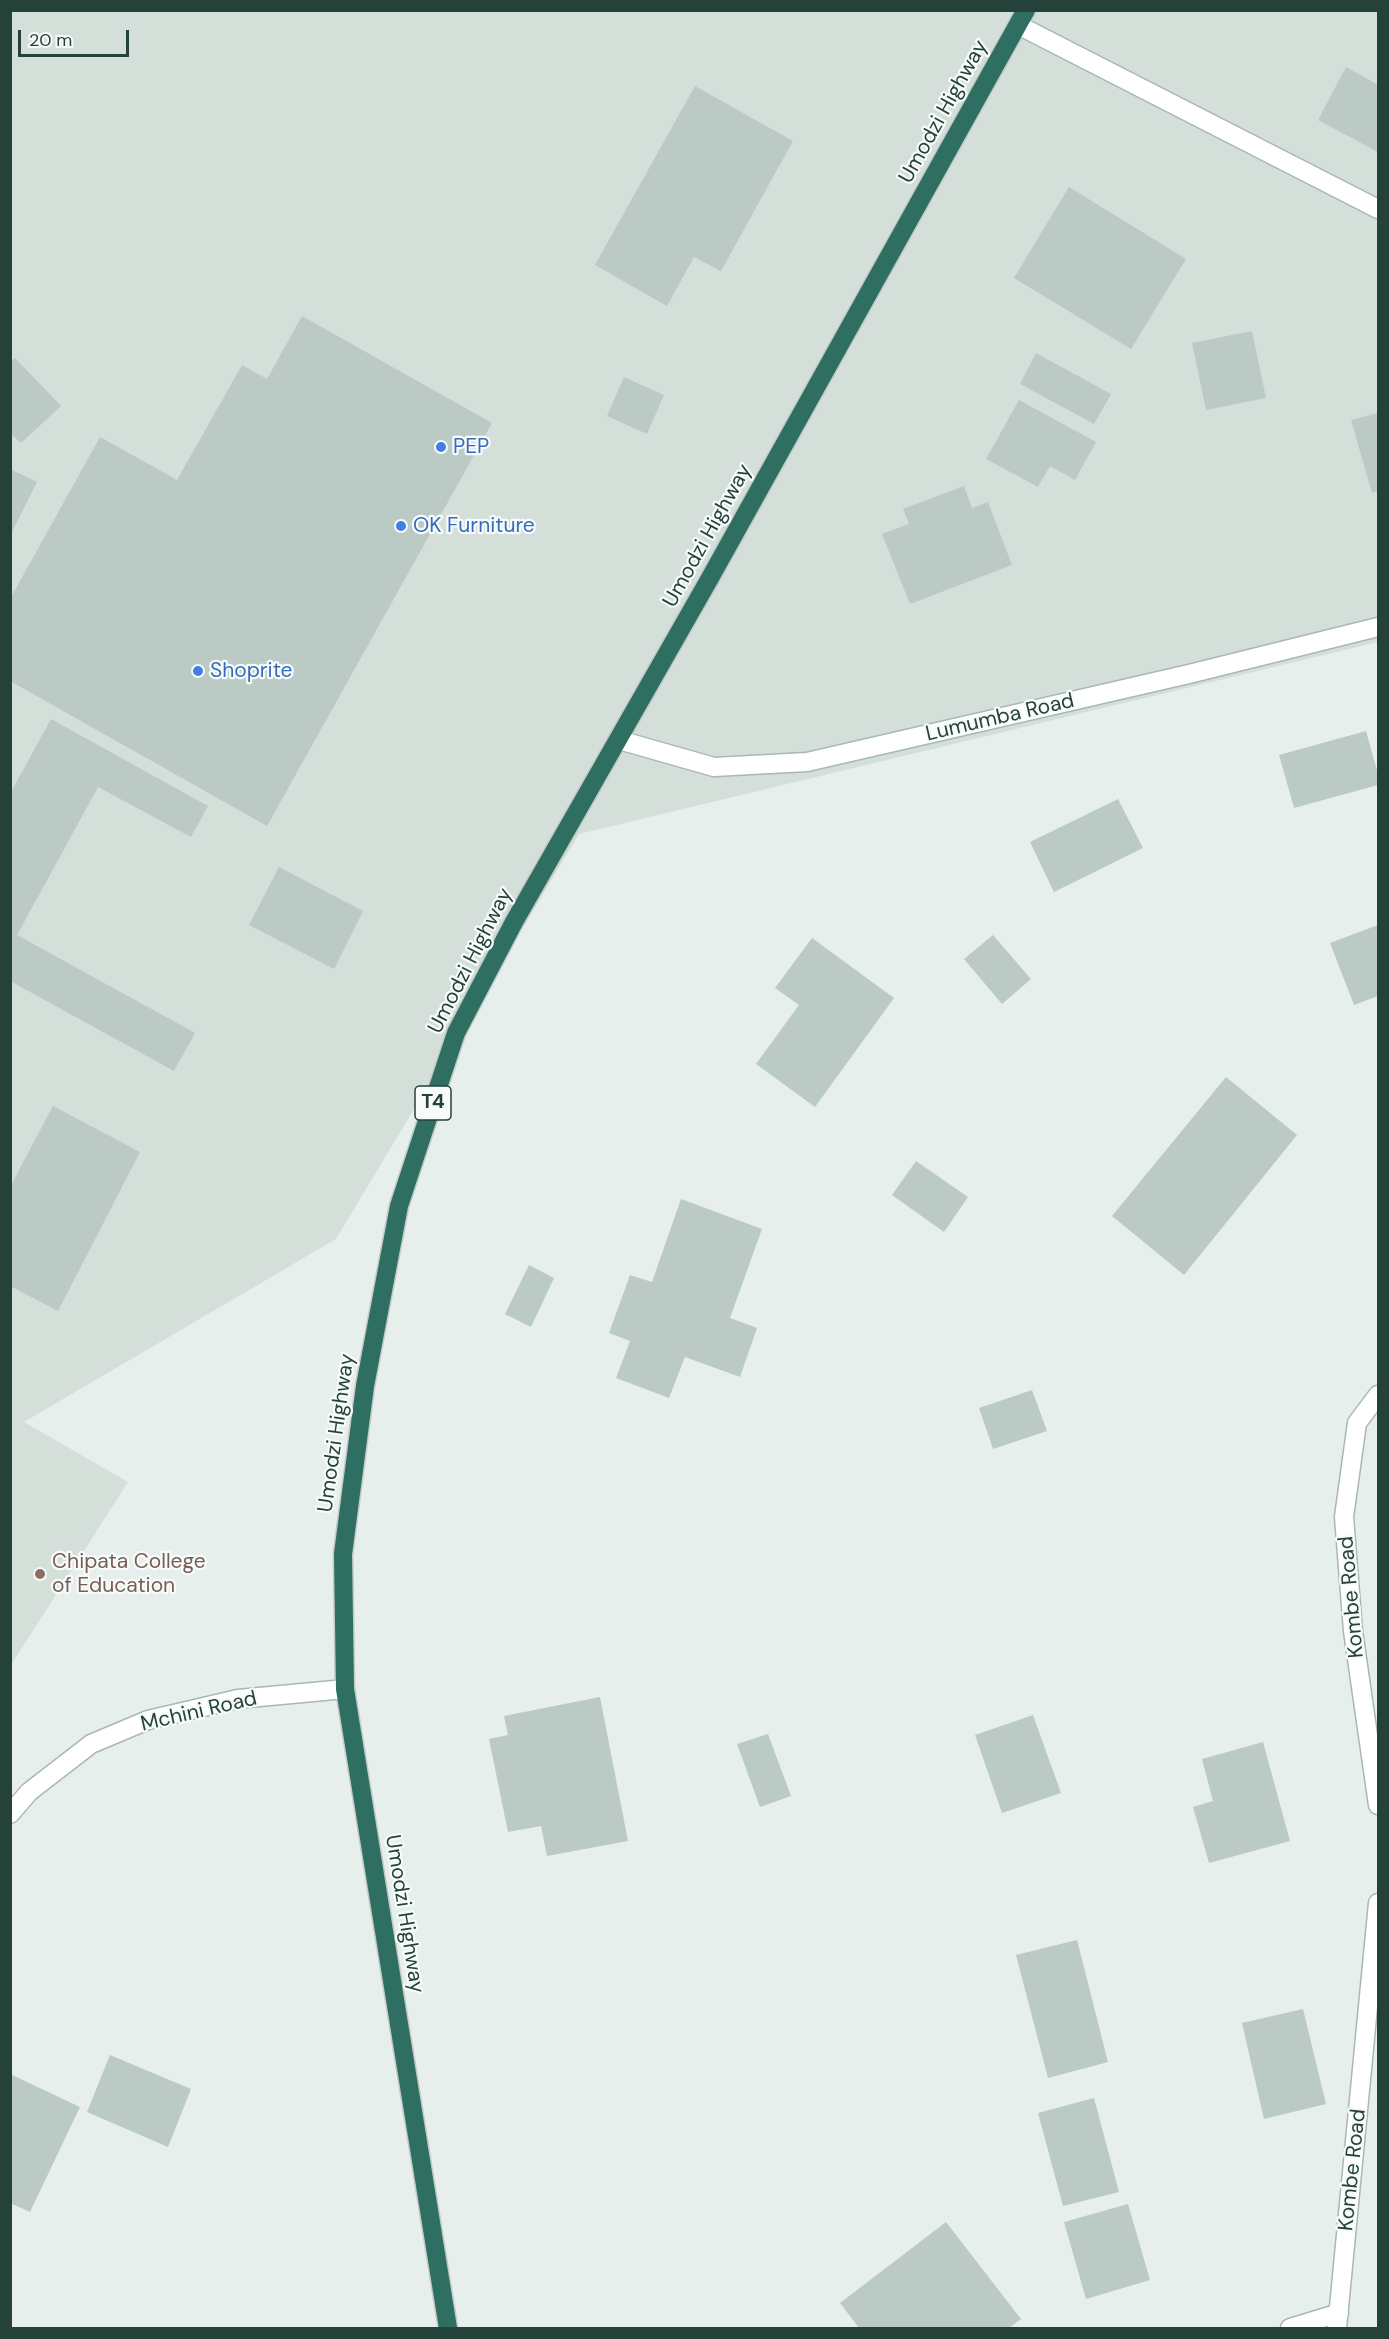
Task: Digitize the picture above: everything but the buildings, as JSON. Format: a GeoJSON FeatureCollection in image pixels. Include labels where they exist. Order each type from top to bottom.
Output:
{"type":"FeatureCollection","features":[{"type":"Feature","properties":{"kind":"highway","name":"Umodzi Highway"},"geometry":{"type":"LineString","coordinates":[[448,2328],[345,1689],[343,1554],[365,1386],[399,1206],[456,1033],[514,922],[619,740],[1022,18]]}},
{"type":"Feature","properties":{"kind":"street"},"geometry":{"type":"LineString","coordinates":[[1022,18],[1378,209]]}},
{"type":"Feature","properties":{"kind":"street","name":"Lumumba Road"},"geometry":{"type":"LineString","coordinates":[[619,740],[714,767],[807,762],[1189,674],[1378,627]]}},
{"type":"Feature","properties":{"kind":"street","name":"Kombe Road"},"geometry":{"type":"LineString","coordinates":[[1378,1395],[1357,1423],[1344,1517],[1353,1631],[1378,1804]]}},
{"type":"Feature","properties":{"kind":"street","name":"Mchini Road"},"geometry":{"type":"LineString","coordinates":[[10,1814],[29,1792],[91,1744],[147,1720],[238,1699],[345,1689]]}},
{"type":"Feature","properties":{"kind":"street","name":"Kombe Road"},"geometry":{"type":"LineString","coordinates":[[1338,2321],[1378,1903]]}},
{"type":"Feature","properties":{"kind":"street"},"geometry":{"type":"LineString","coordinates":[[1290,2328],[1338,2321]]}},
{"type":"Feature","properties":{"kind":"shaded area"},"geometry":{"type":"Polygon","coordinates":[[[11,11],[1378,11],[1378,642],[579,834],[336,1239],[24,1422],[128,1482],[11,1665],[11,11]]]}},
{"type":"Feature","properties":{"kind":"place","name":"PEP"},"geometry":{"type":"Point","coordinates":[441,447]}},
{"type":"Feature","properties":{"kind":"place","name":"OK Furniture"},"geometry":{"type":"Point","coordinates":[401,526]}},
{"type":"Feature","properties":{"kind":"place","name":"Shoprite"},"geometry":{"type":"Point","coordinates":[198,671]}},
{"type":"Feature","properties":{"kind":"place","name":"Chipata College of Education"},"geometry":{"type":"Point","coordinates":[40,1574]}}]}
